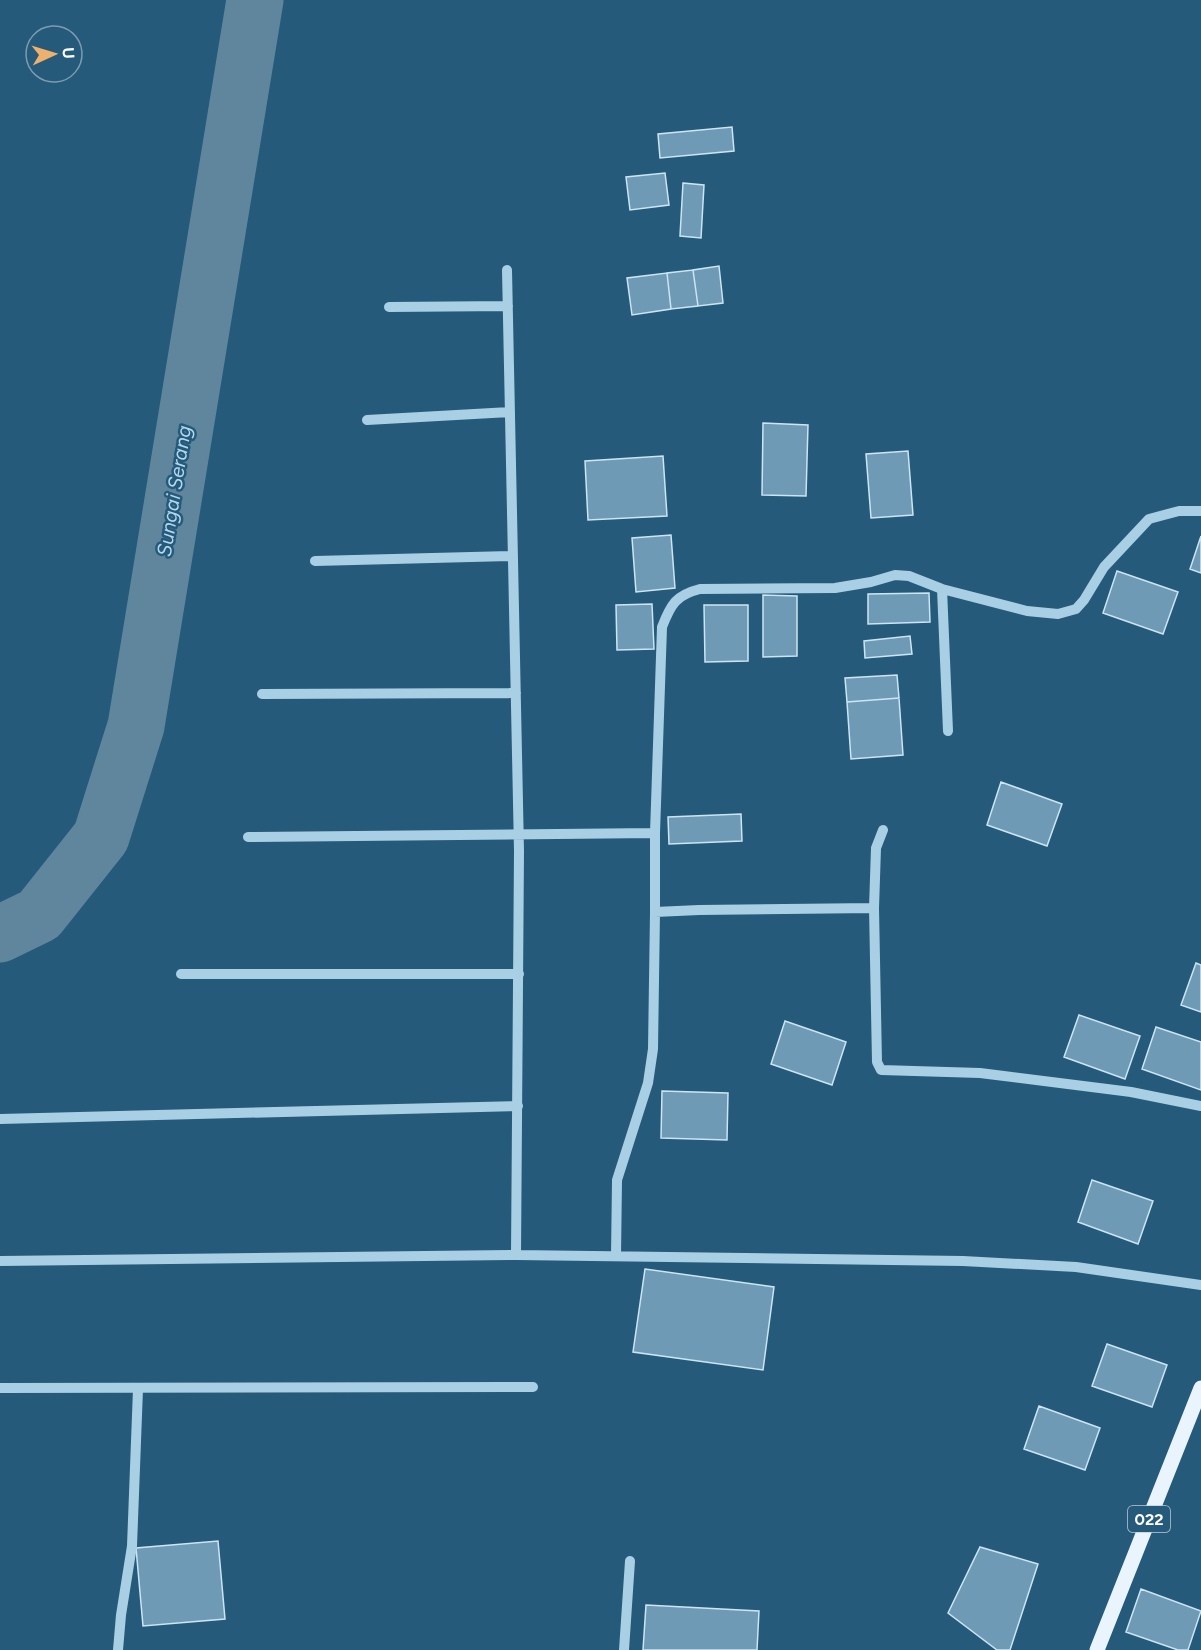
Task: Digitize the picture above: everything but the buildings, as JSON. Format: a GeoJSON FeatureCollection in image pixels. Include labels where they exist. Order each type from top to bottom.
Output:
{"type":"FeatureCollection","features":[{"type":"Feature","properties":{"kind":"main road","name":"022"},"geometry":{"type":"LineString","coordinates":[[1097,1650],[1201,1388]]}},
{"type":"Feature","properties":{"kind":"street"},"geometry":{"type":"LineString","coordinates":[[507,270],[519,833],[516,1255]]}},
{"type":"Feature","properties":{"kind":"street"},"geometry":{"type":"LineString","coordinates":[[388,307],[508,306]]}},
{"type":"Feature","properties":{"kind":"street"},"geometry":{"type":"LineString","coordinates":[[367,420],[510,412]]}},
{"type":"Feature","properties":{"kind":"street"},"geometry":{"type":"LineString","coordinates":[[615,1256],[616,1180],[648,1083],[653,1049],[655,833],[662,627],[669,608],[684,593],[700,589],[835,588],[896,575],[909,576],[942,589],[1027,611],[1058,614],[1076,609],[1104,567],[1149,519],[1179,511],[1201,511]]}},
{"type":"Feature","properties":{"kind":"street"},"geometry":{"type":"LineString","coordinates":[[315,561],[513,556]]}},
{"type":"Feature","properties":{"kind":"street"},"geometry":{"type":"LineString","coordinates":[[942,589],[948,731]]}},
{"type":"Feature","properties":{"kind":"street"},"geometry":{"type":"LineString","coordinates":[[262,694],[516,693]]}},
{"type":"Feature","properties":{"kind":"street"},"geometry":{"type":"LineString","coordinates":[[883,830],[876,848],[874,908],[877,1062],[881,1070],[980,1073],[1131,1092],[1201,1106]]}},
{"type":"Feature","properties":{"kind":"street"},"geometry":{"type":"LineString","coordinates":[[248,837],[655,833]]}},
{"type":"Feature","properties":{"kind":"street"},"geometry":{"type":"LineString","coordinates":[[655,912],[874,908]]}},
{"type":"Feature","properties":{"kind":"street"},"geometry":{"type":"LineString","coordinates":[[181,974],[519,974]]}},
{"type":"Feature","properties":{"kind":"street"},"geometry":{"type":"LineString","coordinates":[[0,1119],[518,1106]]}},
{"type":"Feature","properties":{"kind":"street"},"geometry":{"type":"LineString","coordinates":[[0,1261],[516,1255],[963,1261],[1076,1267],[1201,1286]]}},
{"type":"Feature","properties":{"kind":"street"},"geometry":{"type":"LineString","coordinates":[[0,1388],[533,1387]]}},
{"type":"Feature","properties":{"kind":"street"},"geometry":{"type":"LineString","coordinates":[[118,1650],[132,1546],[138,1389]]}},
{"type":"Feature","properties":{"kind":"street"},"geometry":{"type":"LineString","coordinates":[[624,1650],[630,1561]]}},
{"type":"Feature","properties":{"kind":"waterway","name":"Sungai Serang"},"geometry":{"type":"LineString","coordinates":[[0,934],[39,915],[101,837],[136,726],[255,0]]}}]}
